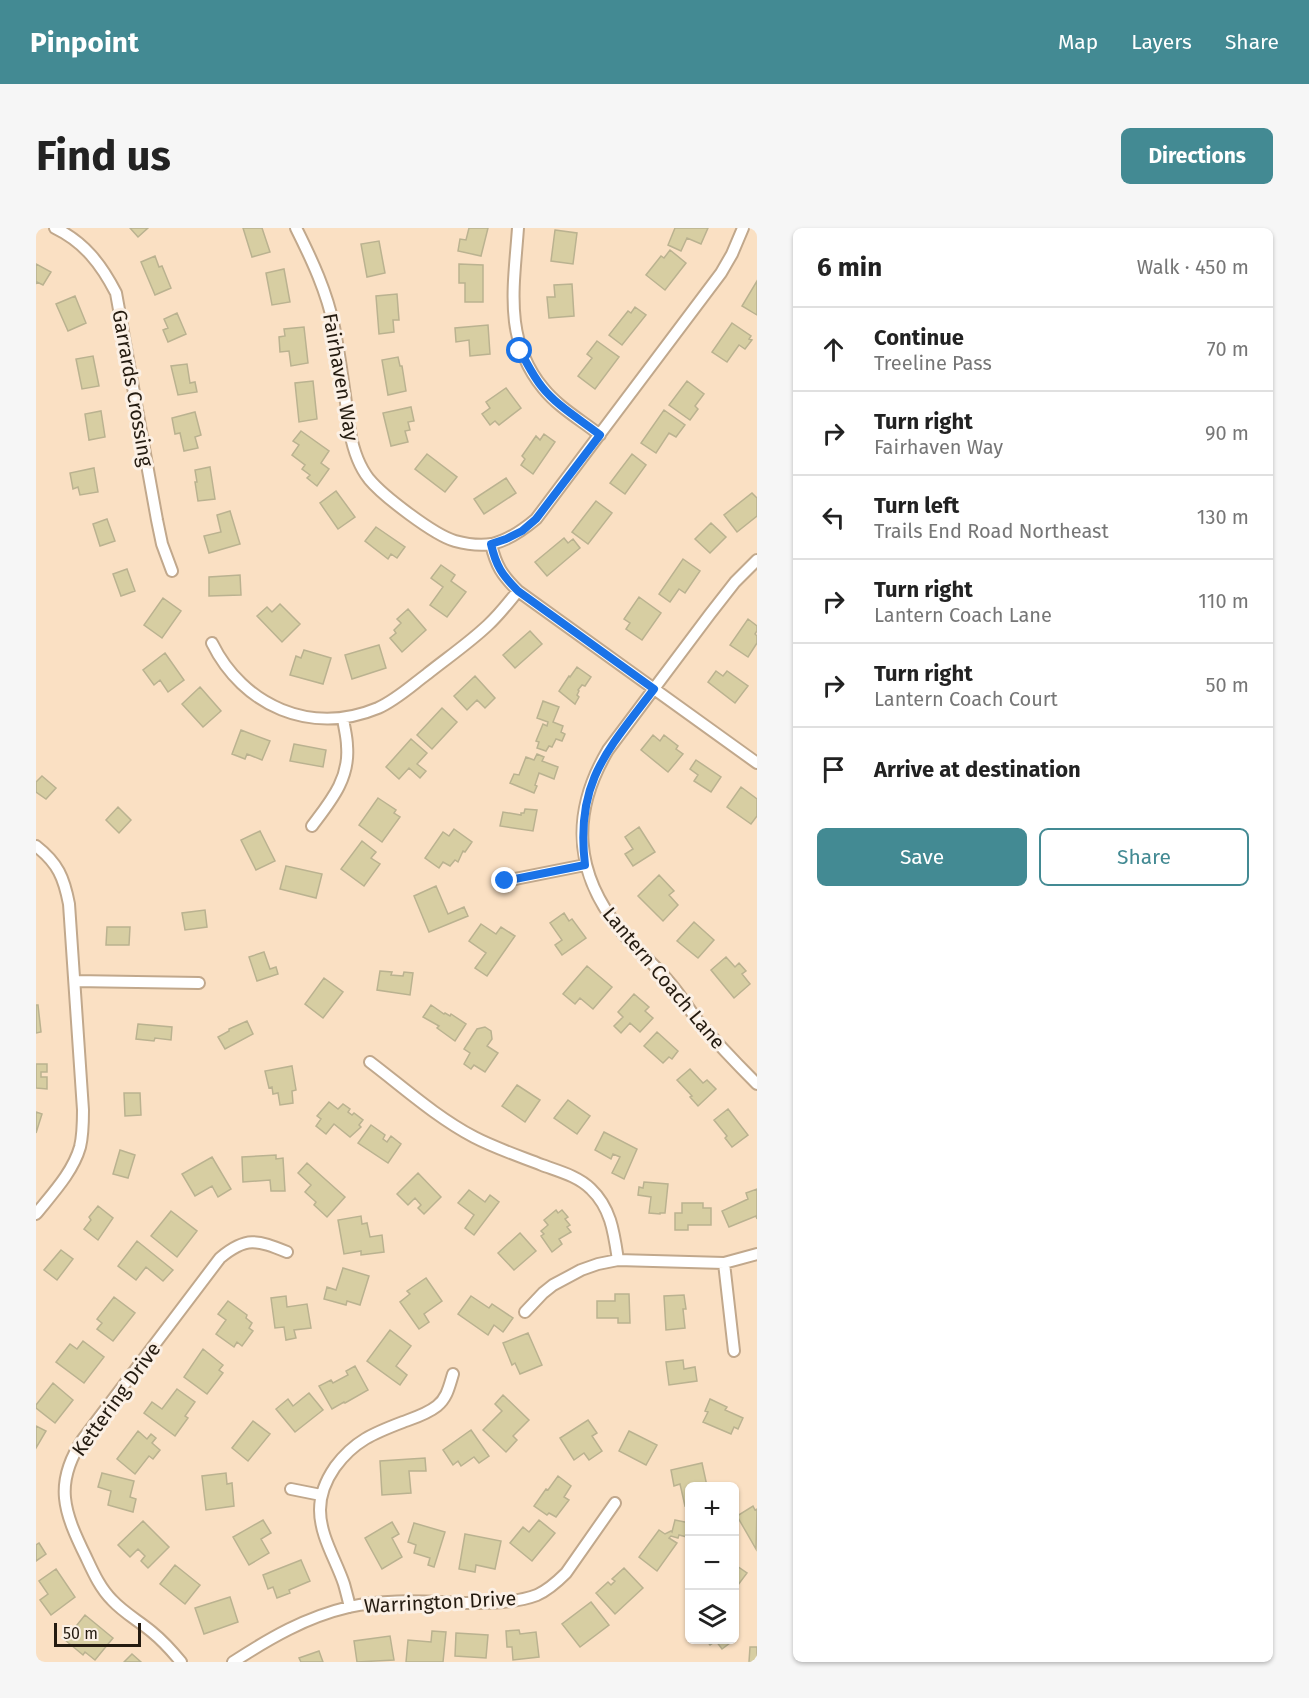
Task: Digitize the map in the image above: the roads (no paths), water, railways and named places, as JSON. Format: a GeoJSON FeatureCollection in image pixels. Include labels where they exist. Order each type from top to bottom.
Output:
{"type":"FeatureCollection","features":[{"type":"Feature","properties":{"kind":"street","name":"Garrards Crossing"},"geometry":{"type":"LineString","coordinates":[[55,228],[85,247],[106,274],[116,293],[157,520],[162,544],[172,571]]}},
{"type":"Feature","properties":{"kind":"street","name":"Fairhaven Way"},"geometry":{"type":"LineString","coordinates":[[296,228],[328,302],[353,447],[368,478],[385,496],[435,532],[453,541],[472,544],[491,544],[506,539],[522,531],[536,519],[721,273],[732,254],[742,228]]}},
{"type":"Feature","properties":{"kind":"street"},"geometry":{"type":"LineString","coordinates":[[518,228],[513,310],[520,351],[544,389],[600,435]]}},
{"type":"Feature","properties":{"kind":"street"},"geometry":{"type":"LineString","coordinates":[[491,544],[499,569],[518,591],[757,763]]}},
{"type":"Feature","properties":{"kind":"street","name":"Lantern Coach Lane"},"geometry":{"type":"LineString","coordinates":[[757,560],[723,598],[608,750],[591,785],[585,805],[583,825],[585,865],[597,896],[606,911],[623,933],[670,983],[705,1028],[757,1084]]}},
{"type":"Feature","properties":{"kind":"street"},"geometry":{"type":"LineString","coordinates":[[212,643],[220,660],[232,676],[265,701],[287,713],[343,718],[380,707],[398,696],[486,627],[518,591]]}},
{"type":"Feature","properties":{"kind":"street"},"geometry":{"type":"LineString","coordinates":[[312,826],[340,787],[346,771],[348,747],[343,718]]}},
{"type":"Feature","properties":{"kind":"street"},"geometry":{"type":"LineString","coordinates":[[36,846],[58,869],[66,887],[75,981],[83,1110],[80,1148],[62,1182],[36,1214]]}},
{"type":"Feature","properties":{"kind":"street"},"geometry":{"type":"LineString","coordinates":[[505,881],[585,865]]}},
{"type":"Feature","properties":{"kind":"street"},"geometry":{"type":"LineString","coordinates":[[75,981],[199,983]]}},
{"type":"Feature","properties":{"kind":"street"},"geometry":{"type":"LineString","coordinates":[[370,1062],[451,1123],[472,1136],[572,1177],[589,1187],[608,1213],[613,1227],[618,1260]]}},
{"type":"Feature","properties":{"kind":"street","name":"Kettering Drive"},"geometry":{"type":"LineString","coordinates":[[181,1662],[164,1643],[123,1611],[103,1590],[72,1527],[66,1509],[64,1490],[67,1472],[74,1453],[83,1439],[220,1258],[238,1245],[250,1242],[263,1242],[287,1252]]}},
{"type":"Feature","properties":{"kind":"street"},"geometry":{"type":"LineString","coordinates":[[525,1312],[543,1293],[566,1277],[581,1270],[618,1260],[724,1263],[757,1254]]}},
{"type":"Feature","properties":{"kind":"street"},"geometry":{"type":"LineString","coordinates":[[724,1263],[734,1351]]}},
{"type":"Feature","properties":{"kind":"street"},"geometry":{"type":"LineString","coordinates":[[350,1607],[345,1585],[322,1525],[321,1495],[327,1478],[350,1448],[377,1432],[424,1414],[437,1406],[448,1394],[453,1374]]}},
{"type":"Feature","properties":{"kind":"street"},"geometry":{"type":"LineString","coordinates":[[291,1489],[321,1495]]}},
{"type":"Feature","properties":{"kind":"street","name":"Warrington Drive"},"geometry":{"type":"LineString","coordinates":[[233,1662],[301,1622],[350,1607],[385,1602],[487,1603],[535,1596],[557,1582],[566,1573],[615,1503]]}}]}
